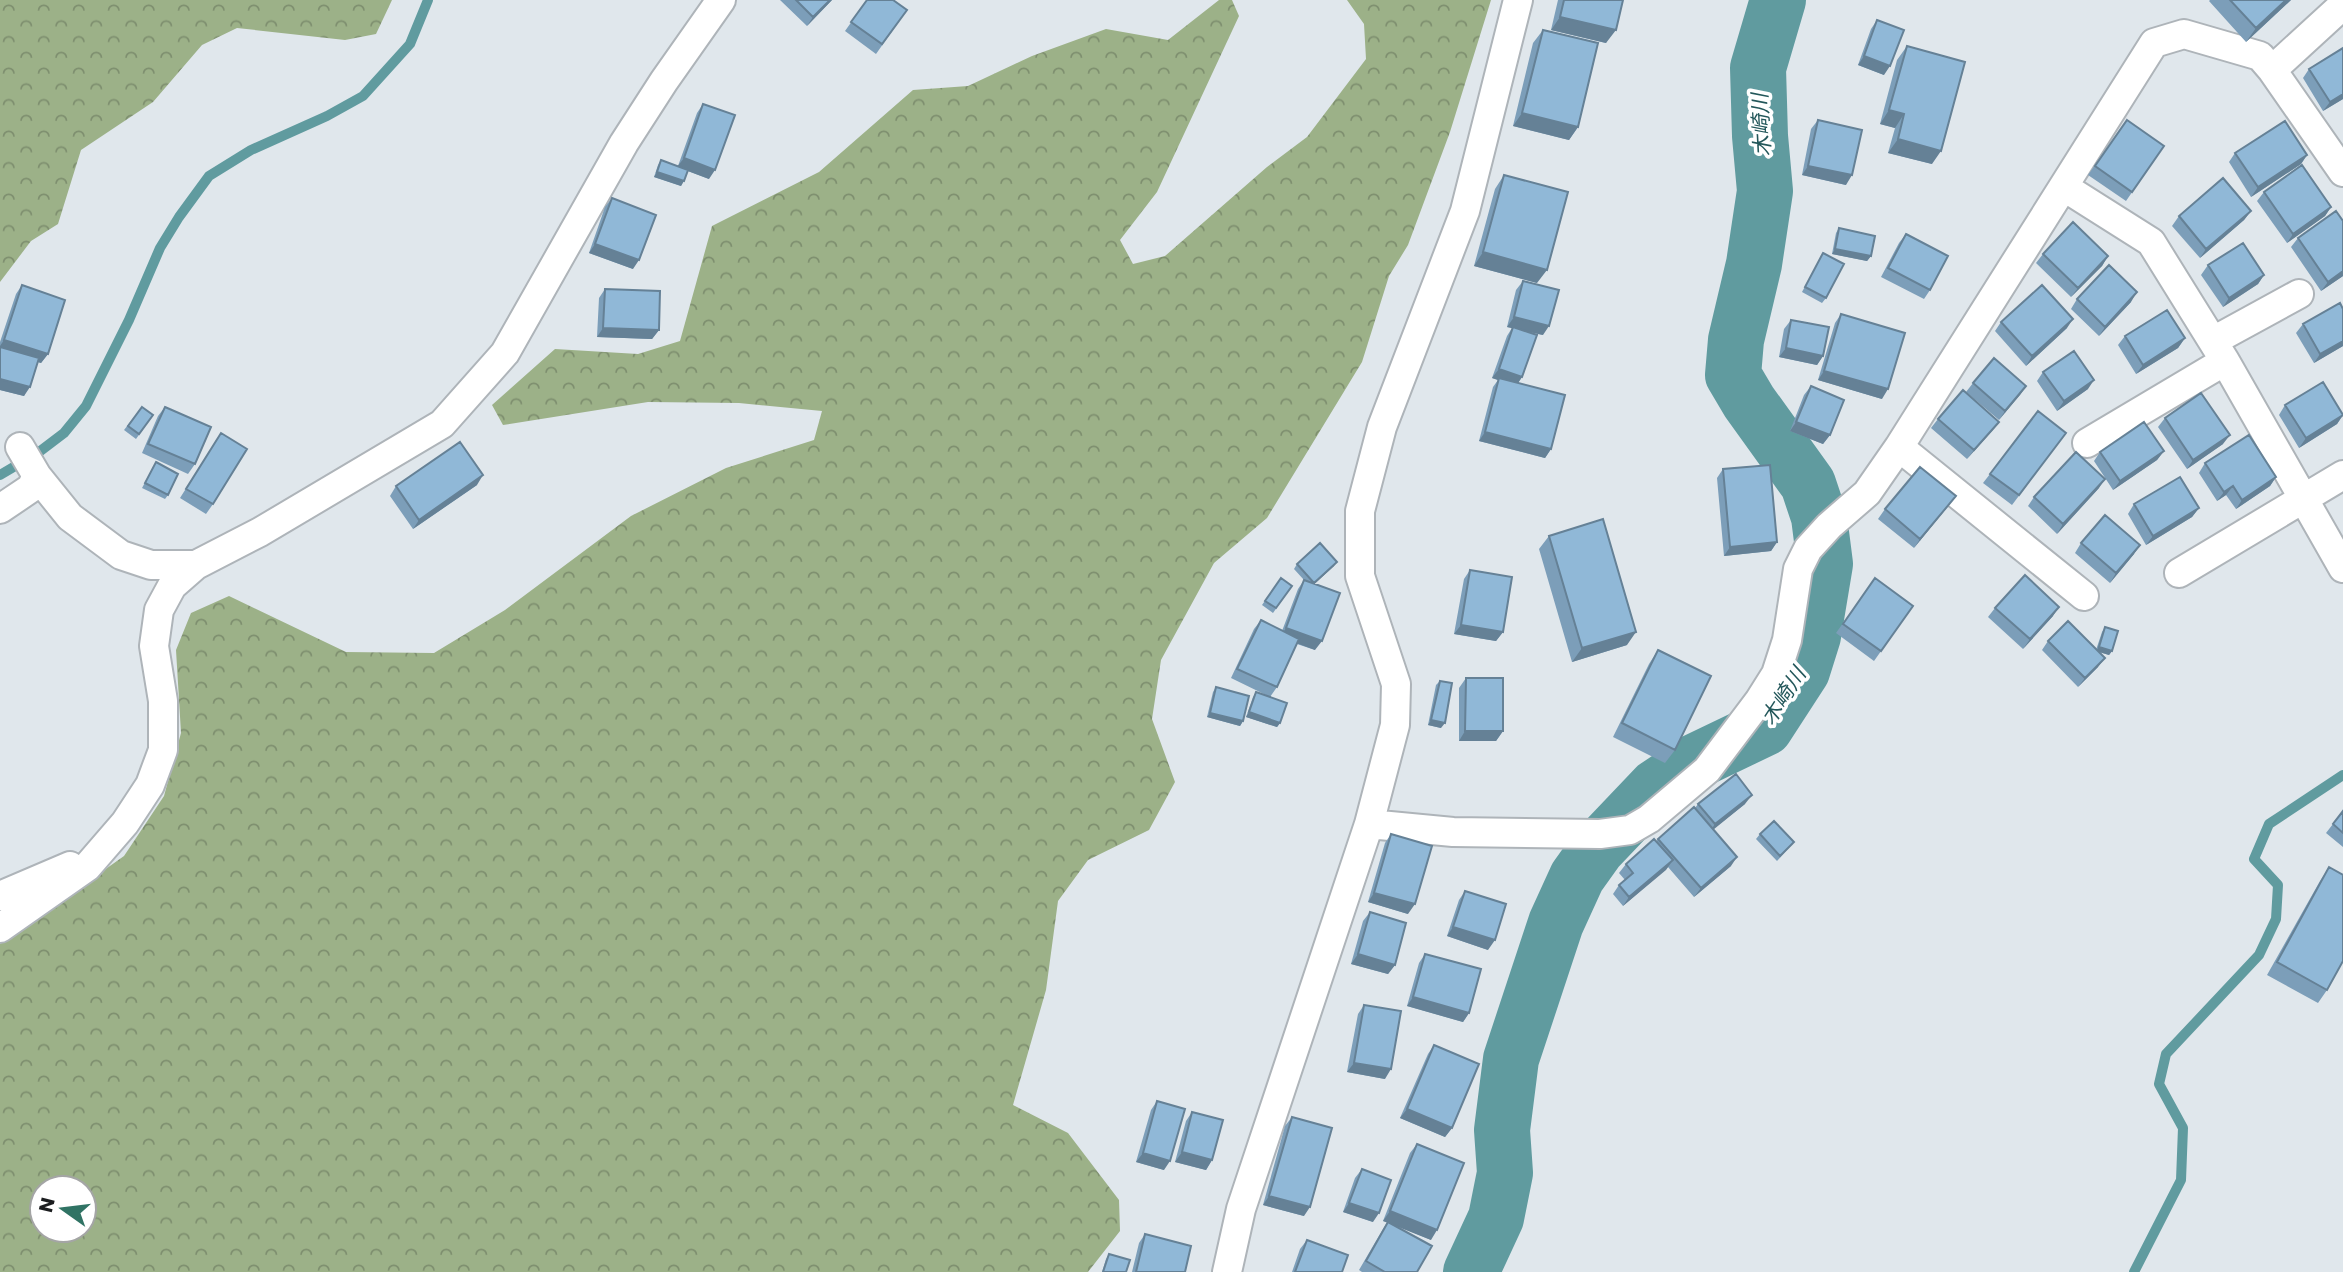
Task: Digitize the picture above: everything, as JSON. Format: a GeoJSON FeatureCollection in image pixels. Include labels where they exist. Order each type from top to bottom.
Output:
{"type":"FeatureCollection","features":[{"type":"Feature","properties":{"kind":"street"},"geometry":{"type":"LineString","coordinates":[[0,928],[87,867],[125,823],[150,785],[163,750],[163,701],[154,646],[159,610],[172,586],[196,565],[260,532],[442,424],[505,353],[624,144],[664,80],[721,0]]}},
{"type":"Feature","properties":{"kind":"street"},"geometry":{"type":"LineString","coordinates":[[1227,1272],[1241,1209],[1369,824],[1395,725],[1396,684],[1360,576],[1360,511],[1382,427],[1465,211],[1518,0]]}},
{"type":"Feature","properties":{"kind":"street"},"geometry":{"type":"LineString","coordinates":[[2272,70],[2343,5]]}},
{"type":"Feature","properties":{"kind":"street"},"geometry":{"type":"LineString","coordinates":[[1369,824],[1453,832],[1600,834],[1630,830],[1648,819],[1707,769],[1776,674],[1787,640],[1798,569],[1808,549],[1829,526],[1867,493],[1899,447],[2154,43],[2184,34],[2260,56],[2343,172]]}},
{"type":"Feature","properties":{"kind":"street"},"geometry":{"type":"LineString","coordinates":[[2064,187],[2151,243],[2219,351],[2343,568]]}},
{"type":"Feature","properties":{"kind":"street"},"geometry":{"type":"LineString","coordinates":[[2087,443],[2299,294]]}},
{"type":"Feature","properties":{"kind":"street"},"geometry":{"type":"LineString","coordinates":[[20,447],[37,476],[70,517],[121,555],[151,565],[196,565]]}},
{"type":"Feature","properties":{"kind":"street"},"geometry":{"type":"LineString","coordinates":[[1899,447],[2084,596]]}},
{"type":"Feature","properties":{"kind":"street"},"geometry":{"type":"LineString","coordinates":[[2179,573],[2343,475]]}},
{"type":"Feature","properties":{"kind":"street"},"geometry":{"type":"LineString","coordinates":[[0,509],[31,488],[37,476]]}},
{"type":"Feature","properties":{"kind":"street"},"geometry":{"type":"LineString","coordinates":[[0,896],[69,866],[87,867]]}},
{"type":"Feature","properties":{"kind":"green space"},"geometry":{"type":"Polygon","coordinates":[[[0,0],[392,0],[376,34],[345,40],[237,28],[202,45],[153,102],[81,150],[58,224],[31,241],[0,282],[0,0]]]}},
{"type":"Feature","properties":{"kind":"green space"},"geometry":{"type":"Polygon","coordinates":[[[1219,0],[1232,0],[1239,16],[1157,192],[1120,240],[1133,264],[1165,256],[1267,167],[1307,137],[1366,59],[1364,24],[1347,0],[1491,0],[1450,132],[1408,245],[1389,276],[1362,362],[1267,518],[1214,563],[1161,660],[1152,719],[1175,782],[1149,830],[1088,860],[1058,901],[1046,990],[1013,1105],[1068,1133],[1119,1200],[1120,1231],[1088,1272],[0,1272],[0,944],[124,856],[164,796],[181,733],[176,650],[191,613],[229,596],[346,652],[434,653],[505,610],[631,516],[726,468],[814,440],[822,411],[739,403],[648,402],[503,425],[492,405],[555,349],[638,354],[680,341],[712,226],[819,172],[913,90],[968,86],[1032,56],[1106,29],[1168,40],[1219,0]]]}},
{"type":"Feature","properties":{"kind":"building"},"geometry":{"type":"Polygon","coordinates":[[[796,0],[830,0],[813,17],[796,0]]]}},
{"type":"Feature","properties":{"kind":"building"},"geometry":{"type":"Polygon","coordinates":[[[867,0],[893,0],[907,10],[882,44],[851,22],[867,0]]]}},
{"type":"Feature","properties":{"kind":"building"},"geometry":{"type":"Polygon","coordinates":[[[1564,0],[1623,0],[1616,30],[1560,17],[1564,0]]]}},
{"type":"Feature","properties":{"kind":"building"},"geometry":{"type":"Polygon","coordinates":[[[2230,0],[2286,0],[2256,28],[2230,0]]]}},
{"type":"Feature","properties":{"kind":"building"},"geometry":{"type":"Polygon","coordinates":[[[1877,20],[1904,30],[1890,66],[1864,56],[1877,20]]]}},
{"type":"Feature","properties":{"kind":"building"},"geometry":{"type":"Polygon","coordinates":[[[1543,30],[1598,43],[1578,127],[1522,113],[1543,30]]]}},
{"type":"Feature","properties":{"kind":"building"},"geometry":{"type":"Polygon","coordinates":[[[1907,46],[1965,62],[1941,151],[1898,139],[1904,114],[1889,110],[1907,46]]]}},
{"type":"Feature","properties":{"kind":"building"},"geometry":{"type":"Polygon","coordinates":[[[2343,48],[2343,94],[2330,102],[2309,69],[2343,48]]]}},
{"type":"Feature","properties":{"kind":"building"},"geometry":{"type":"Polygon","coordinates":[[[703,104],[735,115],[715,170],[684,158],[703,104]]]}},
{"type":"Feature","properties":{"kind":"building"},"geometry":{"type":"Polygon","coordinates":[[[1818,120],[1862,130],[1852,175],[1808,166],[1818,120]]]}},
{"type":"Feature","properties":{"kind":"building"},"geometry":{"type":"Polygon","coordinates":[[[2127,120],[2164,146],[2132,192],[2095,166],[2127,120]]]}},
{"type":"Feature","properties":{"kind":"building"},"geometry":{"type":"Polygon","coordinates":[[[2285,121],[2307,155],[2258,187],[2235,153],[2285,121]]]}},
{"type":"Feature","properties":{"kind":"building"},"geometry":{"type":"Polygon","coordinates":[[[661,160],[688,170],[684,181],[657,172],[661,160]]]}},
{"type":"Feature","properties":{"kind":"building"},"geometry":{"type":"Polygon","coordinates":[[[2302,165],[2331,207],[2293,234],[2264,192],[2302,165]]]}},
{"type":"Feature","properties":{"kind":"building"},"geometry":{"type":"Polygon","coordinates":[[[1504,175],[1568,192],[1547,270],[1483,252],[1504,175]]]}},
{"type":"Feature","properties":{"kind":"building"},"geometry":{"type":"Polygon","coordinates":[[[2223,178],[2251,211],[2206,249],[2179,216],[2223,178]]]}},
{"type":"Feature","properties":{"kind":"building"},"geometry":{"type":"Polygon","coordinates":[[[612,198],[656,215],[639,260],[595,244],[612,198]]]}},
{"type":"Feature","properties":{"kind":"building"},"geometry":{"type":"Polygon","coordinates":[[[2336,211],[2343,221],[2343,271],[2328,282],[2298,238],[2336,211]]]}},
{"type":"Feature","properties":{"kind":"building"},"geometry":{"type":"Polygon","coordinates":[[[2073,222],[2108,256],[2078,288],[2043,254],[2073,222]]]}},
{"type":"Feature","properties":{"kind":"building"},"geometry":{"type":"Polygon","coordinates":[[[1839,228],[1875,236],[1871,256],[1835,249],[1839,228]]]}},
{"type":"Feature","properties":{"kind":"building"},"geometry":{"type":"Polygon","coordinates":[[[1906,234],[1948,256],[1930,290],[1888,268],[1906,234]]]}},
{"type":"Feature","properties":{"kind":"building"},"geometry":{"type":"Polygon","coordinates":[[[2243,243],[2264,275],[2229,298],[2208,265],[2243,243]]]}},
{"type":"Feature","properties":{"kind":"building"},"geometry":{"type":"Polygon","coordinates":[[[1823,253],[1844,264],[1826,298],[1805,287],[1823,253]]]}},
{"type":"Feature","properties":{"kind":"building"},"geometry":{"type":"Polygon","coordinates":[[[2109,265],[2137,292],[2105,327],[2077,299],[2109,265]]]}},
{"type":"Feature","properties":{"kind":"building"},"geometry":{"type":"Polygon","coordinates":[[[1523,281],[1559,290],[1549,326],[1514,317],[1523,281]]]}},
{"type":"Feature","properties":{"kind":"building"},"geometry":{"type":"Polygon","coordinates":[[[22,285],[65,300],[48,354],[4,340],[22,285]]]}},
{"type":"Feature","properties":{"kind":"building"},"geometry":{"type":"Polygon","coordinates":[[[2042,285],[2073,319],[2032,356],[2001,322],[2042,285]]]}},
{"type":"Feature","properties":{"kind":"building"},"geometry":{"type":"Polygon","coordinates":[[[605,289],[660,291],[659,330],[603,328],[605,289]]]}},
{"type":"Feature","properties":{"kind":"building"},"geometry":{"type":"Polygon","coordinates":[[[2340,303],[2343,309],[2343,341],[2320,354],[2303,324],[2340,303]]]}},
{"type":"Feature","properties":{"kind":"building"},"geometry":{"type":"Polygon","coordinates":[[[2167,310],[2185,338],[2143,365],[2125,336],[2167,310]]]}},
{"type":"Feature","properties":{"kind":"building"},"geometry":{"type":"Polygon","coordinates":[[[1841,314],[1905,333],[1888,389],[1824,371],[1841,314]]]}},
{"type":"Feature","properties":{"kind":"building"},"geometry":{"type":"Polygon","coordinates":[[[1791,320],[1829,327],[1823,356],[1786,348],[1791,320]]]}},
{"type":"Feature","properties":{"kind":"building"},"geometry":{"type":"Polygon","coordinates":[[[1513,327],[1537,335],[1522,377],[1499,369],[1513,327]]]}},
{"type":"Feature","properties":{"kind":"building"},"geometry":{"type":"Polygon","coordinates":[[[0,347],[39,358],[30,387],[0,379],[0,347]]]}},
{"type":"Feature","properties":{"kind":"building"},"geometry":{"type":"Polygon","coordinates":[[[2074,351],[2094,380],[2064,401],[2043,372],[2074,351]]]}},
{"type":"Feature","properties":{"kind":"building"},"geometry":{"type":"Polygon","coordinates":[[[1994,358],[2026,386],[2005,411],[1973,383],[1994,358]]]}},
{"type":"Feature","properties":{"kind":"building"},"geometry":{"type":"Polygon","coordinates":[[[1499,378],[1565,395],[1551,449],[1485,432],[1499,378]]]}},
{"type":"Feature","properties":{"kind":"building"},"geometry":{"type":"Polygon","coordinates":[[[2323,382],[2343,415],[2306,438],[2285,405],[2323,382]]]}},
{"type":"Feature","properties":{"kind":"building"},"geometry":{"type":"Polygon","coordinates":[[[1811,386],[1844,400],[1830,435],[1796,422],[1811,386]]]}},
{"type":"Feature","properties":{"kind":"building"},"geometry":{"type":"Polygon","coordinates":[[[1963,390],[1999,422],[1974,450],[1938,419],[1963,390]]]}},
{"type":"Feature","properties":{"kind":"building"},"geometry":{"type":"Polygon","coordinates":[[[2201,393],[2230,435],[2193,460],[2165,418],[2201,393]]]}},
{"type":"Feature","properties":{"kind":"building"},"geometry":{"type":"Polygon","coordinates":[[[142,407],[153,415],[139,434],[128,426],[142,407]]]}},
{"type":"Feature","properties":{"kind":"building"},"geometry":{"type":"Polygon","coordinates":[[[165,407],[211,427],[195,464],[148,444],[165,407]]]}},
{"type":"Feature","properties":{"kind":"building"},"geometry":{"type":"Polygon","coordinates":[[[2038,411],[2066,433],[2019,495],[1990,474],[2038,411]]]}},
{"type":"Feature","properties":{"kind":"building"},"geometry":{"type":"Polygon","coordinates":[[[2144,422],[2164,451],[2120,481],[2100,452],[2144,422]]]}},
{"type":"Feature","properties":{"kind":"building"},"geometry":{"type":"Polygon","coordinates":[[[221,433],[247,449],[213,504],[186,489],[221,433]]]}},
{"type":"Feature","properties":{"kind":"building"},"geometry":{"type":"Polygon","coordinates":[[[2249,435],[2276,477],[2242,500],[2233,486],[2224,492],[2205,463],[2249,435]]]}},
{"type":"Feature","properties":{"kind":"building"},"geometry":{"type":"Polygon","coordinates":[[[460,442],[483,475],[419,520],[396,486],[460,442]]]}},
{"type":"Feature","properties":{"kind":"building"},"geometry":{"type":"Polygon","coordinates":[[[2076,452],[2105,479],[2063,524],[2034,497],[2076,452]]]}},
{"type":"Feature","properties":{"kind":"building"},"geometry":{"type":"Polygon","coordinates":[[[156,462],[178,474],[168,495],[145,483],[156,462]]]}},
{"type":"Feature","properties":{"kind":"building"},"geometry":{"type":"Polygon","coordinates":[[[1770,465],[1777,542],[1730,547],[1723,469],[1770,465]]]}},
{"type":"Feature","properties":{"kind":"building"},"geometry":{"type":"Polygon","coordinates":[[[1920,467],[1956,496],[1920,539],[1885,509],[1920,467]]]}},
{"type":"Feature","properties":{"kind":"building"},"geometry":{"type":"Polygon","coordinates":[[[2180,477],[2199,508],[2153,536],[2134,504],[2180,477]]]}},
{"type":"Feature","properties":{"kind":"building"},"geometry":{"type":"Polygon","coordinates":[[[2105,515],[2140,545],[2116,573],[2081,543],[2105,515]]]}},
{"type":"Feature","properties":{"kind":"building"},"geometry":{"type":"Polygon","coordinates":[[[1603,519],[1636,632],[1582,648],[1549,536],[1603,519]]]}},
{"type":"Feature","properties":{"kind":"building"},"geometry":{"type":"Polygon","coordinates":[[[1320,543],[1337,562],[1314,583],[1297,564],[1320,543]]]}},
{"type":"Feature","properties":{"kind":"building"},"geometry":{"type":"Polygon","coordinates":[[[1470,570],[1512,577],[1503,632],[1461,625],[1470,570]]]}},
{"type":"Feature","properties":{"kind":"building"},"geometry":{"type":"Polygon","coordinates":[[[2025,575],[2059,607],[2030,639],[1995,608],[2025,575]]]}},
{"type":"Feature","properties":{"kind":"building"},"geometry":{"type":"Polygon","coordinates":[[[1281,578],[1292,586],[1276,608],[1265,601],[1281,578]]]}},
{"type":"Feature","properties":{"kind":"building"},"geometry":{"type":"Polygon","coordinates":[[[1875,578],[1913,606],[1881,651],[1843,624],[1875,578]]]}},
{"type":"Feature","properties":{"kind":"building"},"geometry":{"type":"Polygon","coordinates":[[[1304,580],[1340,593],[1322,641],[1286,628],[1304,580]]]}},
{"type":"Feature","properties":{"kind":"building"},"geometry":{"type":"Polygon","coordinates":[[[1261,620],[1299,639],[1277,687],[1237,669],[1261,620]]]}},
{"type":"Feature","properties":{"kind":"building"},"geometry":{"type":"Polygon","coordinates":[[[2068,621],[2105,658],[2085,678],[2048,641],[2068,621]]]}},
{"type":"Feature","properties":{"kind":"building"},"geometry":{"type":"Polygon","coordinates":[[[2105,627],[2118,631],[2112,651],[2099,647],[2105,627]]]}},
{"type":"Feature","properties":{"kind":"building"},"geometry":{"type":"Polygon","coordinates":[[[1658,650],[1711,676],[1675,750],[1622,723],[1658,650]]]}},
{"type":"Feature","properties":{"kind":"building"},"geometry":{"type":"Polygon","coordinates":[[[1466,678],[1503,678],[1503,731],[1465,731],[1466,678]]]}},
{"type":"Feature","properties":{"kind":"building"},"geometry":{"type":"Polygon","coordinates":[[[1440,681],[1452,683],[1445,723],[1431,720],[1440,681]]]}},
{"type":"Feature","properties":{"kind":"building"},"geometry":{"type":"Polygon","coordinates":[[[1216,687],[1249,696],[1243,721],[1210,713],[1216,687]]]}},
{"type":"Feature","properties":{"kind":"building"},"geometry":{"type":"Polygon","coordinates":[[[1256,692],[1287,703],[1280,723],[1249,712],[1256,692]]]}},
{"type":"Feature","properties":{"kind":"building"},"geometry":{"type":"Polygon","coordinates":[[[1736,774],[1752,795],[1715,824],[1698,804],[1736,774]]]}},
{"type":"Feature","properties":{"kind":"building"},"geometry":{"type":"Polygon","coordinates":[[[1694,807],[1737,857],[1701,888],[1658,839],[1694,807]]]}},
{"type":"Feature","properties":{"kind":"building"},"geometry":{"type":"Polygon","coordinates":[[[2343,811],[2343,833],[2333,824],[2343,811]]]}},
{"type":"Feature","properties":{"kind":"building"},"geometry":{"type":"Polygon","coordinates":[[[1774,821],[1794,842],[1780,856],[1760,834],[1774,821]]]}},
{"type":"Feature","properties":{"kind":"building"},"geometry":{"type":"Polygon","coordinates":[[[1391,834],[1432,846],[1415,904],[1374,893],[1391,834]]]}},
{"type":"Feature","properties":{"kind":"building"},"geometry":{"type":"Polygon","coordinates":[[[1654,839],[1673,860],[1629,897],[1619,885],[1633,873],[1626,864],[1654,839]]]}},
{"type":"Feature","properties":{"kind":"building"},"geometry":{"type":"Polygon","coordinates":[[[2329,867],[2343,875],[2343,961],[2327,990],[2277,962],[2329,867]]]}},
{"type":"Feature","properties":{"kind":"building"},"geometry":{"type":"Polygon","coordinates":[[[1465,891],[1506,904],[1495,940],[1453,927],[1465,891]]]}},
{"type":"Feature","properties":{"kind":"building"},"geometry":{"type":"Polygon","coordinates":[[[1370,912],[1406,923],[1395,965],[1358,954],[1370,912]]]}},
{"type":"Feature","properties":{"kind":"building"},"geometry":{"type":"Polygon","coordinates":[[[1425,954],[1481,969],[1469,1013],[1413,997],[1425,954]]]}},
{"type":"Feature","properties":{"kind":"building"},"geometry":{"type":"Polygon","coordinates":[[[1364,1005],[1401,1011],[1391,1069],[1354,1063],[1364,1005]]]}},
{"type":"Feature","properties":{"kind":"building"},"geometry":{"type":"Polygon","coordinates":[[[1434,1045],[1479,1064],[1452,1128],[1407,1109],[1434,1045]]]}},
{"type":"Feature","properties":{"kind":"building"},"geometry":{"type":"Polygon","coordinates":[[[1157,1101],[1185,1109],[1170,1161],[1143,1153],[1157,1101]]]}},
{"type":"Feature","properties":{"kind":"building"},"geometry":{"type":"Polygon","coordinates":[[[1192,1112],[1223,1120],[1212,1160],[1182,1152],[1192,1112]]]}},
{"type":"Feature","properties":{"kind":"building"},"geometry":{"type":"Polygon","coordinates":[[[1292,1117],[1332,1128],[1310,1207],[1269,1196],[1292,1117]]]}},
{"type":"Feature","properties":{"kind":"building"},"geometry":{"type":"Polygon","coordinates":[[[1417,1144],[1464,1163],[1437,1230],[1390,1211],[1417,1144]]]}},
{"type":"Feature","properties":{"kind":"building"},"geometry":{"type":"Polygon","coordinates":[[[1362,1169],[1391,1180],[1379,1213],[1349,1203],[1362,1169]]]}},
{"type":"Feature","properties":{"kind":"building"},"geometry":{"type":"Polygon","coordinates":[[[1388,1222],[1432,1246],[1417,1272],[1385,1272],[1366,1261],[1388,1222]]]}},
{"type":"Feature","properties":{"kind":"building"},"geometry":{"type":"Polygon","coordinates":[[[1145,1234],[1191,1246],[1185,1272],[1136,1272],[1145,1234]]]}},
{"type":"Feature","properties":{"kind":"building"},"geometry":{"type":"Polygon","coordinates":[[[1307,1240],[1348,1255],[1342,1272],[1295,1272],[1307,1240]]]}},
{"type":"Feature","properties":{"kind":"building"},"geometry":{"type":"Polygon","coordinates":[[[1109,1254],[1130,1260],[1126,1272],[1103,1272],[1109,1254]]]}},
{"type":"Feature","properties":{"kind":"waterway"},"geometry":{"type":"LineString","coordinates":[[0,475],[39,452],[64,433],[86,406],[129,320],[160,248],[209,176],[251,150],[327,116],[363,96],[410,44],[428,0]]}},
{"type":"Feature","properties":{"kind":"waterway","name":"木崎川"},"geometry":{"type":"LineString","coordinates":[[1471,1272],[1496,1218],[1505,1173],[1502,1130],[1511,1059],[1556,923],[1577,877],[1597,849],[1656,787],[1692,763],[1765,728],[1802,671],[1813,636],[1825,564],[1819,517],[1808,484],[1749,402],[1733,375],[1736,340],[1754,264],[1765,191],[1758,68],[1778,0]]}},
{"type":"Feature","properties":{"kind":"waterway"},"geometry":{"type":"LineString","coordinates":[[2134,1272],[2181,1180],[2183,1128],[2159,1084],[2166,1054],[2259,955],[2276,919],[2278,885],[2254,859],[2269,824],[2343,775]]}}]}
